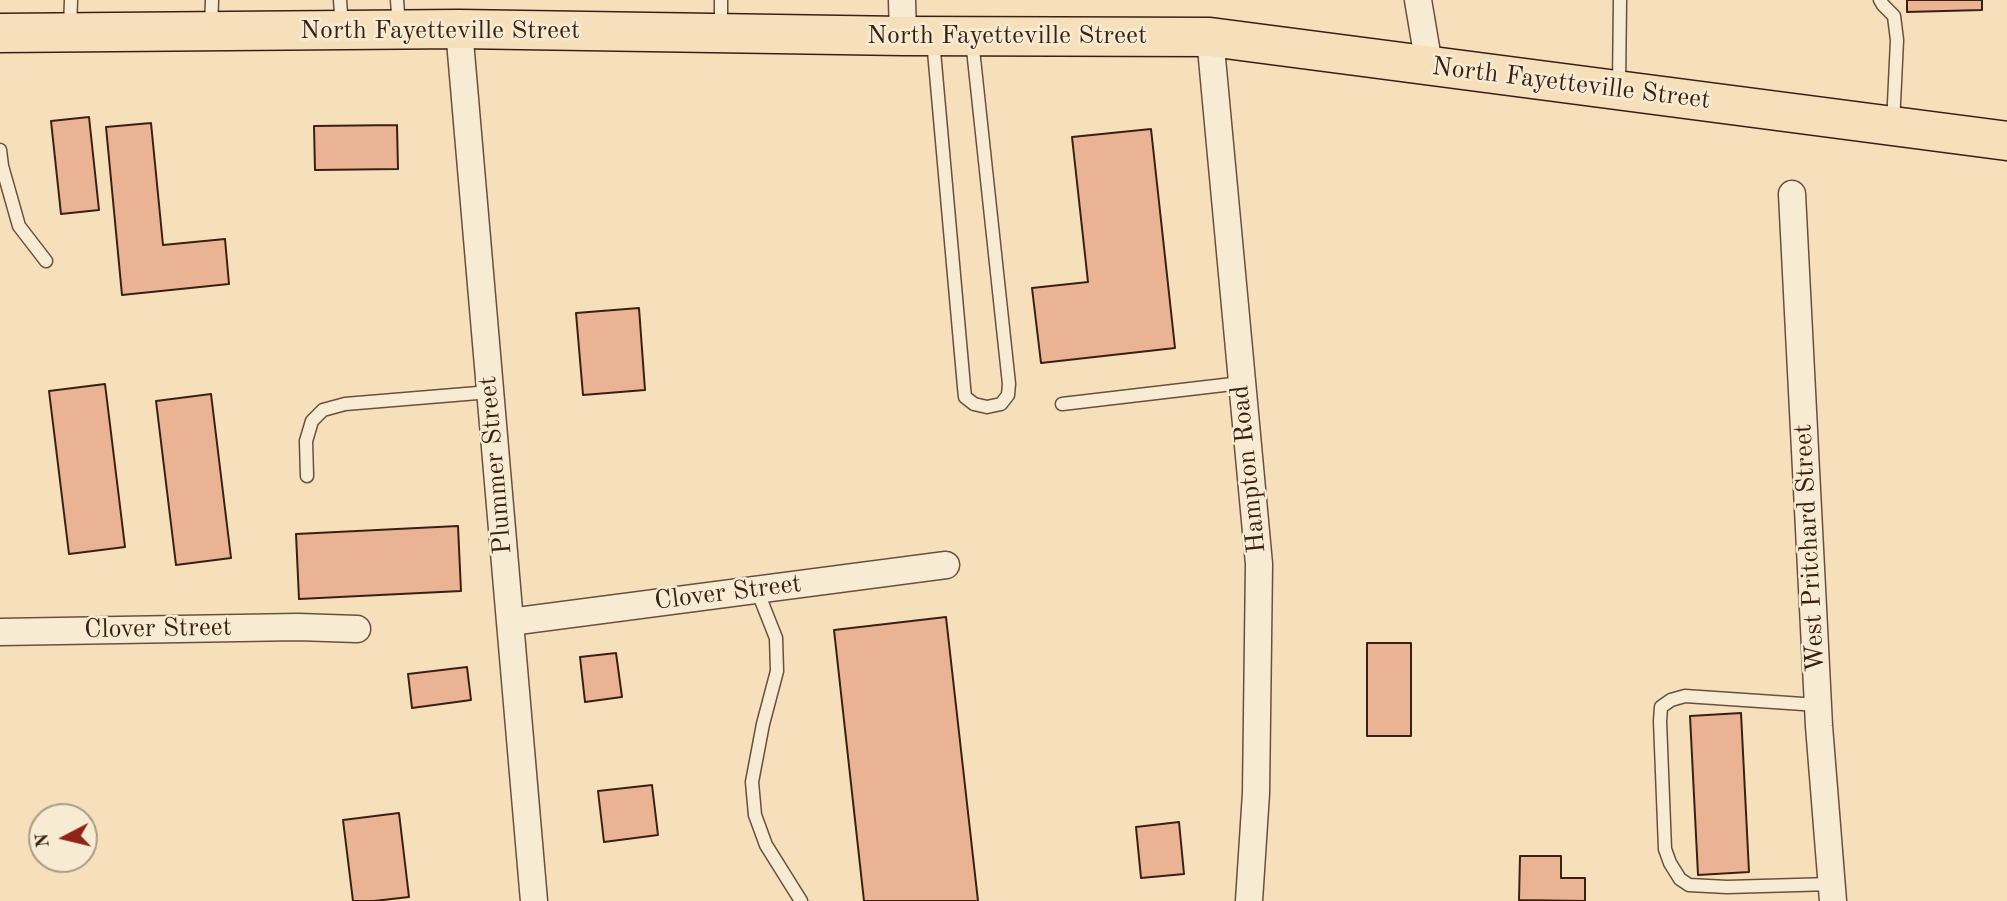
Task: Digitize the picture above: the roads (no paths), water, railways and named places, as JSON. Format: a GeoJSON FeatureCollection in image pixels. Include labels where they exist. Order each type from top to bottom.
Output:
{"type":"FeatureCollection","features":[{"type":"Feature","properties":{"kind":"main road","name":"North Fayetteville Street"},"geometry":{"type":"LineString","coordinates":[[0,33],[70,16],[398,15],[460,29],[721,17],[912,24],[971,36],[1210,37],[2007,141]]}},
{"type":"Feature","properties":{"kind":"street"},"geometry":{"type":"LineString","coordinates":[[1418,0],[1429,65]]}},
{"type":"Feature","properties":{"kind":"street","name":"Plummer Street"},"geometry":{"type":"LineString","coordinates":[[460,29],[534,901]]}},
{"type":"Feature","properties":{"kind":"street","name":"Hampton Road"},"geometry":{"type":"LineString","coordinates":[[1210,37],[1259,564],[1256,793],[1249,901]]}},
{"type":"Feature","properties":{"kind":"street","name":"West Pritchard Street"},"geometry":{"type":"LineString","coordinates":[[1792,194],[1818,705],[1832,893]]}},
{"type":"Feature","properties":{"kind":"street","name":"Clover Street"},"geometry":{"type":"LineString","coordinates":[[510,622],[946,565]]}},
{"type":"Feature","properties":{"kind":"street","name":"Clover Street"},"geometry":{"type":"LineString","coordinates":[[0,632],[298,627],[357,629]]}},
{"type":"Feature","properties":{"kind":"lane"},"geometry":{"type":"LineString","coordinates":[[1619,90],[1620,0]]}},
{"type":"Feature","properties":{"kind":"lane"},"geometry":{"type":"LineString","coordinates":[[1880,0],[1894,16],[1897,40],[1893,126]]}},
{"type":"Feature","properties":{"kind":"lane"},"geometry":{"type":"LineString","coordinates":[[912,24],[965,397],[974,404],[987,407],[1001,404],[1008,395],[1009,384],[971,36]]}},
{"type":"Feature","properties":{"kind":"lane"},"geometry":{"type":"LineString","coordinates":[[0,150],[19,226],[46,261]]}},
{"type":"Feature","properties":{"kind":"lane"},"geometry":{"type":"LineString","coordinates":[[1062,404],[1241,383]]}},
{"type":"Feature","properties":{"kind":"lane"},"geometry":{"type":"LineString","coordinates":[[307,476],[306,441],[312,422],[323,410],[345,404],[490,392]]}},
{"type":"Feature","properties":{"kind":"lane"},"geometry":{"type":"LineString","coordinates":[[757,590],[776,638],[777,671],[752,782],[755,815],[766,845],[801,901]]}},
{"type":"Feature","properties":{"kind":"lane"},"geometry":{"type":"LineString","coordinates":[[1818,705],[1685,696],[1671,700],[1661,707],[1665,849],[1680,879],[1689,885],[1832,893]]}}]}
